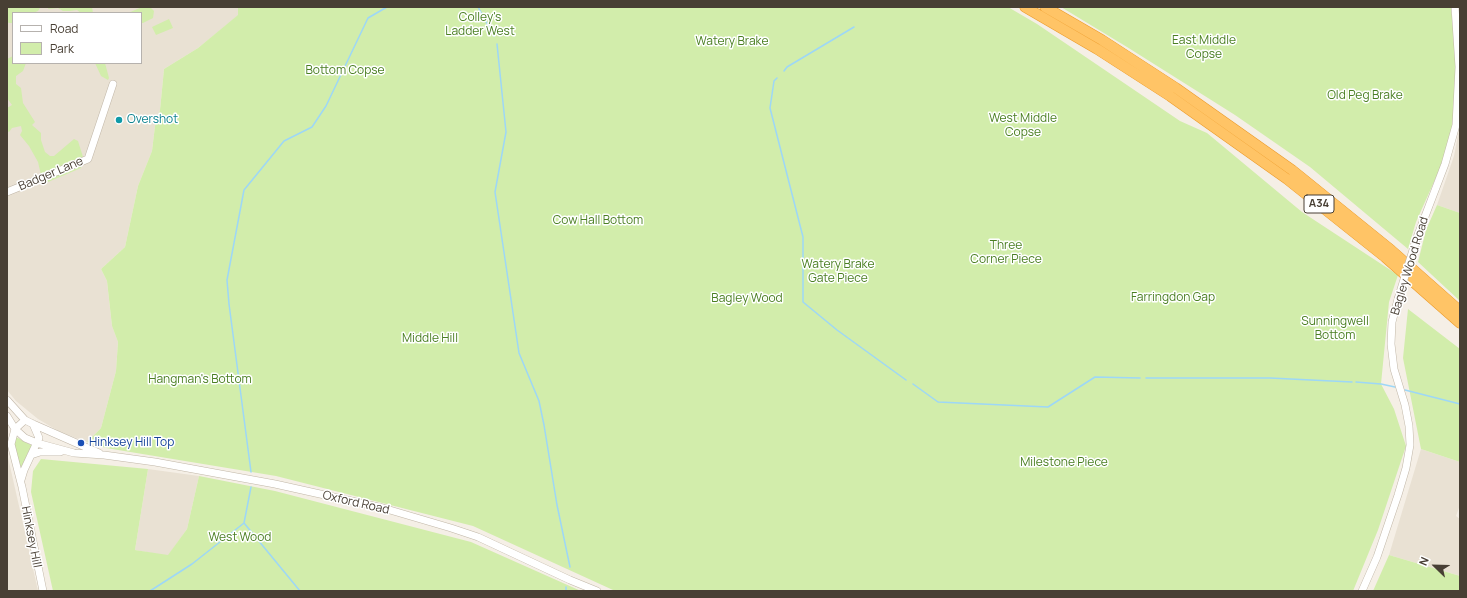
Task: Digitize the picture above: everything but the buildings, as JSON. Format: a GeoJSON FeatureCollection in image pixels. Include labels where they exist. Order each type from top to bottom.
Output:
{"type":"FeatureCollection","features":[{"type":"Feature","properties":{"kind":"highway","name":"A34"},"geometry":{"type":"LineString","coordinates":[[1025,7],[1097,49],[1170,96],[1281,174],[1385,257],[1460,323]]}},
{"type":"Feature","properties":{"kind":"highway","name":"A34"},"geometry":{"type":"LineString","coordinates":[[1045,7],[1102,40],[1176,88],[1292,170],[1391,250],[1460,311]]}},
{"type":"Feature","properties":{"kind":"street","name":"Bagley Wood Road"},"geometry":{"type":"LineString","coordinates":[[1362,591],[1377,557],[1398,495],[1406,468],[1410,445],[1409,426],[1405,405],[1394,369],[1391,344],[1392,322],[1416,240],[1445,164],[1456,125],[1459,67],[1455,7]]}},
{"type":"Feature","properties":{"kind":"street","name":"Badger Lane"},"geometry":{"type":"LineString","coordinates":[[7,192],[88,159],[113,84]]}},
{"type":"Feature","properties":{"kind":"street","name":"Oxford Road"},"geometry":{"type":"LineString","coordinates":[[7,400],[25,420],[104,455]]}},
{"type":"Feature","properties":{"kind":"street","name":"Oxford Road"},"geometry":{"type":"LineString","coordinates":[[7,416],[15,428],[25,438],[37,443],[74,453]]}},
{"type":"Feature","properties":{"kind":"street"},"geometry":{"type":"LineString","coordinates":[[15,428],[25,420]]}},
{"type":"Feature","properties":{"kind":"street"},"geometry":{"type":"LineString","coordinates":[[20,482],[39,438],[33,424]]}},
{"type":"Feature","properties":{"kind":"street","name":"Hinksey Hill"},"geometry":{"type":"LineString","coordinates":[[15,428],[12,439],[12,451],[43,591]]}},
{"type":"Feature","properties":{"kind":"street","name":"Oxford Road"},"geometry":{"type":"LineString","coordinates":[[31,455],[40,452],[104,455],[275,484],[383,508],[478,537],[596,591]]}},
{"type":"Feature","properties":{"kind":"shaded area"},"geometry":{"type":"Polygon","coordinates":[[[7,7],[238,7],[239,15],[198,48],[164,69],[160,110],[155,126],[152,151],[138,186],[125,247],[101,269],[107,281],[112,326],[118,342],[116,371],[101,428],[87,442],[60,432],[38,419],[16,401],[7,390],[7,7]]]}},
{"type":"Feature","properties":{"kind":"shaded area"},"geometry":{"type":"Polygon","coordinates":[[[1460,125],[1460,213],[1437,205],[1454,156],[1460,125]]]}},
{"type":"Feature","properties":{"kind":"shaded area"},"geometry":{"type":"Polygon","coordinates":[[[1421,449],[1460,462],[1460,505],[1456,516],[1460,519],[1460,576],[1389,555],[1421,449]]]}},
{"type":"Feature","properties":{"kind":"shaded area"},"geometry":{"type":"Polygon","coordinates":[[[7,453],[24,528],[38,591],[7,591],[7,453]]]}},
{"type":"Feature","properties":{"kind":"shaded area"},"geometry":{"type":"Polygon","coordinates":[[[148,469],[199,476],[187,529],[168,556],[135,550],[148,469]]]}},
{"type":"Feature","properties":{"kind":"green space"},"geometry":{"type":"Polygon","coordinates":[[[7,7],[40,8],[36,12],[12,12],[12,23],[7,22],[7,7]]]}},
{"type":"Feature","properties":{"kind":"green space"},"geometry":{"type":"Polygon","coordinates":[[[49,7],[92,7],[93,12],[80,12],[77,10],[63,11],[58,8],[48,9],[49,7]]]}},
{"type":"Feature","properties":{"kind":"green space"},"geometry":{"type":"Polygon","coordinates":[[[142,7],[150,7],[154,11],[153,18],[143,23],[142,12],[130,12],[142,7]]]}},
{"type":"Feature","properties":{"kind":"green space","name":"Bagley Wood"},"geometry":{"type":"Polygon","coordinates":[[[238,7],[1008,7],[1037,24],[1180,121],[1207,133],[1302,212],[1398,275],[1389,302],[1381,384],[1394,409],[1406,446],[1378,530],[1353,591],[613,590],[473,526],[276,476],[106,448],[87,442],[101,428],[116,371],[118,342],[112,326],[107,281],[101,269],[125,247],[138,186],[152,151],[155,126],[160,110],[164,69],[198,48],[238,15],[238,7]]]}},
{"type":"Feature","properties":{"kind":"green space","name":"Old Peg Brake"},"geometry":{"type":"Polygon","coordinates":[[[1061,7],[1451,7],[1457,66],[1453,126],[1442,164],[1416,222],[1408,249],[1310,167],[1235,115],[1061,7]]]}},
{"type":"Feature","properties":{"kind":"green space"},"geometry":{"type":"Polygon","coordinates":[[[169,19],[173,28],[156,35],[152,27],[169,19]]]}},
{"type":"Feature","properties":{"kind":"green space"},"geometry":{"type":"Polygon","coordinates":[[[12,56],[12,64],[26,64],[23,71],[16,76],[16,84],[21,88],[23,103],[35,122],[32,125],[41,133],[41,140],[45,152],[50,156],[54,156],[74,139],[78,141],[83,157],[81,168],[48,182],[41,175],[38,162],[29,146],[20,135],[22,131],[21,126],[12,128],[9,132],[7,131],[7,108],[12,105],[7,98],[7,59],[12,56]]]}},
{"type":"Feature","properties":{"kind":"green space"},"geometry":{"type":"Polygon","coordinates":[[[95,64],[105,64],[109,78],[108,80],[101,76],[95,64]]]}},
{"type":"Feature","properties":{"kind":"green space"},"geometry":{"type":"Polygon","coordinates":[[[1437,205],[1460,213],[1460,301],[1418,262],[1426,230],[1437,205]]]}},
{"type":"Feature","properties":{"kind":"green space"},"geometry":{"type":"Polygon","coordinates":[[[1408,309],[1460,349],[1460,462],[1421,449],[1403,358],[1408,309]]]}},
{"type":"Feature","properties":{"kind":"green space"},"geometry":{"type":"Polygon","coordinates":[[[16,437],[33,446],[22,467],[20,468],[14,446],[16,437]]]}},
{"type":"Feature","properties":{"kind":"green space","name":"West Wood"},"geometry":{"type":"Polygon","coordinates":[[[41,459],[148,469],[135,550],[168,555],[187,529],[199,476],[275,491],[471,542],[581,591],[53,591],[31,492],[33,471],[41,459]]]}},
{"type":"Feature","properties":{"kind":"green space"},"geometry":{"type":"Polygon","coordinates":[[[1389,555],[1460,576],[1460,591],[1373,591],[1389,555]]]}},
{"type":"Feature","properties":{"kind":"waterway"},"geometry":{"type":"LineString","coordinates":[[251,472],[227,280],[244,190],[284,141],[312,127],[326,106],[368,18],[387,7]]}},
{"type":"Feature","properties":{"kind":"waterway"},"geometry":{"type":"LineString","coordinates":[[478,7],[494,36]]}},
{"type":"Feature","properties":{"kind":"waterway"},"geometry":{"type":"LineString","coordinates":[[784,71],[787,67],[854,27]]}},
{"type":"Feature","properties":{"kind":"waterway"},"geometry":{"type":"LineString","coordinates":[[497,44],[506,132],[495,192],[519,353],[539,401],[557,505],[570,567]]}},
{"type":"Feature","properties":{"kind":"waterway"},"geometry":{"type":"LineString","coordinates":[[777,78],[774,81],[770,108],[803,237],[803,302],[837,330],[906,380]]}},
{"type":"Feature","properties":{"kind":"waterway"},"geometry":{"type":"LineString","coordinates":[[913,384],[938,402],[1048,407],[1095,377],[1140,378]]}},
{"type":"Feature","properties":{"kind":"waterway"},"geometry":{"type":"LineString","coordinates":[[1146,378],[1270,378],[1352,382]]}},
{"type":"Feature","properties":{"kind":"waterway"},"geometry":{"type":"LineString","coordinates":[[1356,382],[1395,387]]}},
{"type":"Feature","properties":{"kind":"waterway"},"geometry":{"type":"LineString","coordinates":[[1405,390],[1460,404]]}},
{"type":"Feature","properties":{"kind":"waterway"},"geometry":{"type":"LineString","coordinates":[[251,487],[244,523],[300,591]]}},
{"type":"Feature","properties":{"kind":"waterway"},"geometry":{"type":"LineString","coordinates":[[150,591],[192,564],[244,523]]}},
{"type":"Feature","properties":{"kind":"place","name":"Overshot"},"geometry":{"type":"Point","coordinates":[119,120]}},
{"type":"Feature","properties":{"kind":"place","name":"Hinksey Hill Top"},"geometry":{"type":"Point","coordinates":[81,443]}},
{"type":"Feature","properties":{"kind":"park label","name":"Colley's Ladder West"},"geometry":{"type":"Point","coordinates":[480,25]}},
{"type":"Feature","properties":{"kind":"park label","name":"Watery Brake"},"geometry":{"type":"Point","coordinates":[732,42]}},
{"type":"Feature","properties":{"kind":"park label","name":"East Middle Copse"},"geometry":{"type":"Point","coordinates":[1204,48]}},
{"type":"Feature","properties":{"kind":"park label","name":"Bottom Copse"},"geometry":{"type":"Point","coordinates":[345,71]}},
{"type":"Feature","properties":{"kind":"park label","name":"West Middle Copse"},"geometry":{"type":"Point","coordinates":[1023,126]}},
{"type":"Feature","properties":{"kind":"park label","name":"Cow Hall Bottom"},"geometry":{"type":"Point","coordinates":[598,221]}},
{"type":"Feature","properties":{"kind":"park label","name":"Three Corner Piece"},"geometry":{"type":"Point","coordinates":[1006,253]}},
{"type":"Feature","properties":{"kind":"park label","name":"Watery Brake Gate Piece"},"geometry":{"type":"Point","coordinates":[838,272]}},
{"type":"Feature","properties":{"kind":"park label","name":"Farringdon Gap"},"geometry":{"type":"Point","coordinates":[1173,298]}},
{"type":"Feature","properties":{"kind":"park label","name":"Sunningwell Bottom"},"geometry":{"type":"Point","coordinates":[1335,329]}},
{"type":"Feature","properties":{"kind":"park label","name":"Middle Hill"},"geometry":{"type":"Point","coordinates":[430,339]}},
{"type":"Feature","properties":{"kind":"park label","name":"Hangman's Bottom"},"geometry":{"type":"Point","coordinates":[200,380]}},
{"type":"Feature","properties":{"kind":"park label","name":"Milestone Piece"},"geometry":{"type":"Point","coordinates":[1064,463]}}]}
